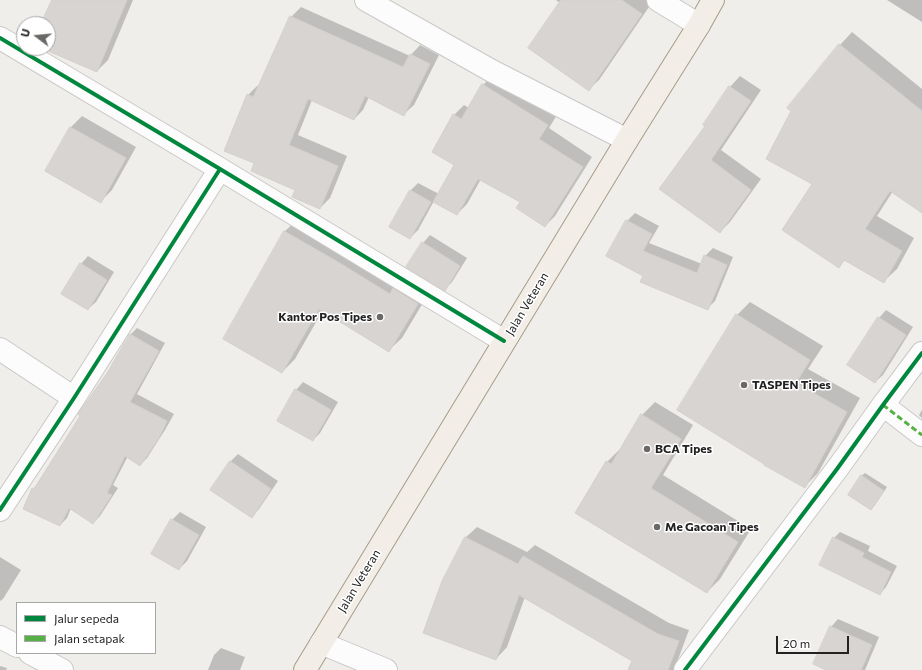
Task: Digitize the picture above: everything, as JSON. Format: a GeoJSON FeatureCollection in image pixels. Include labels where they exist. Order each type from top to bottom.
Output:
{"type":"FeatureCollection","features":[{"type":"Feature","properties":{"kind":"main road","name":"Jalan Veteran"},"geometry":{"type":"LineString","coordinates":[[305,670],[713,0]]}},
{"type":"Feature","properties":{"kind":"street"},"geometry":{"type":"LineString","coordinates":[[366,0],[492,71],[627,140]]}},
{"type":"Feature","properties":{"kind":"street"},"geometry":{"type":"LineString","coordinates":[[658,0],[699,25]]}},
{"type":"Feature","properties":{"kind":"street"},"geometry":{"type":"LineString","coordinates":[[0,38],[504,341]]}},
{"type":"Feature","properties":{"kind":"street"},"geometry":{"type":"LineString","coordinates":[[0,510],[74,398],[220,169]]}},
{"type":"Feature","properties":{"kind":"street"},"geometry":{"type":"LineString","coordinates":[[0,349],[74,398]]}},
{"type":"Feature","properties":{"kind":"street"},"geometry":{"type":"LineString","coordinates":[[685,670],[837,469],[922,353]]}},
{"type":"Feature","properties":{"kind":"street"},"geometry":{"type":"LineString","coordinates":[[883,405],[922,435]]}},
{"type":"Feature","properties":{"kind":"street"},"geometry":{"type":"LineString","coordinates":[[0,637],[16,645]]}},
{"type":"Feature","properties":{"kind":"street"},"geometry":{"type":"LineString","coordinates":[[321,643],[386,670]]}},
{"type":"Feature","properties":{"kind":"street"},"geometry":{"type":"LineString","coordinates":[[32,654],[62,670]]}},
{"type":"Feature","properties":{"kind":"building"},"geometry":{"type":"Polygon","coordinates":[[[52,0],[127,0],[97,72],[56,54],[56,16],[45,16],[52,0]]]}},
{"type":"Feature","properties":{"kind":"building"},"geometry":{"type":"Polygon","coordinates":[[[561,0],[622,0],[642,14],[589,91],[528,48],[561,0]]]}},
{"type":"Feature","properties":{"kind":"building"},"geometry":{"type":"Polygon","coordinates":[[[290,16],[403,67],[410,54],[430,64],[404,116],[365,96],[354,120],[308,99],[289,145],[338,166],[320,209],[292,197],[295,190],[251,171],[254,163],[224,151],[247,94],[253,97],[290,16]]]}},
{"type":"Feature","properties":{"kind":"building"},"geometry":{"type":"Polygon","coordinates":[[[839,44],[922,111],[922,213],[890,191],[865,229],[902,251],[884,283],[844,260],[839,268],[782,230],[812,184],[766,159],[791,111],[787,108],[839,44]]]}},
{"type":"Feature","properties":{"kind":"building"},"geometry":{"type":"Polygon","coordinates":[[[482,84],[548,125],[539,139],[583,167],[545,227],[516,208],[520,202],[478,179],[457,215],[433,202],[454,165],[432,152],[453,114],[461,119],[482,84]]]}},
{"type":"Feature","properties":{"kind":"building"},"geometry":{"type":"Polygon","coordinates":[[[729,86],[751,101],[711,160],[751,190],[720,233],[659,189],[705,126],[703,125],[729,86]]]}},
{"type":"Feature","properties":{"kind":"building"},"geometry":{"type":"Polygon","coordinates":[[[70,127],[126,158],[101,203],[45,171],[70,127]]]}},
{"type":"Feature","properties":{"kind":"building"},"geometry":{"type":"Polygon","coordinates":[[[410,190],[431,202],[410,239],[389,227],[410,190]]]}},
{"type":"Feature","properties":{"kind":"building"},"geometry":{"type":"Polygon","coordinates":[[[626,220],[652,234],[643,251],[697,273],[704,255],[727,265],[708,310],[640,282],[643,276],[606,256],[626,220]]]}},
{"type":"Feature","properties":{"kind":"building"},"geometry":{"type":"Polygon","coordinates":[[[284,231],[390,294],[393,288],[418,304],[389,352],[319,309],[282,373],[223,339],[284,231]]]}},
{"type":"Feature","properties":{"kind":"building"},"geometry":{"type":"Polygon","coordinates":[[[422,242],[460,266],[445,291],[406,267],[422,242]]]}},
{"type":"Feature","properties":{"kind":"building"},"geometry":{"type":"Polygon","coordinates":[[[80,263],[107,280],[88,310],[61,294],[80,263]]]}},
{"type":"Feature","properties":{"kind":"building","name":"TASPEN Tipes"},"geometry":{"type":"Polygon","coordinates":[[[736,314],[810,360],[796,383],[847,412],[805,488],[764,465],[677,410],[736,314]]]}},
{"type":"Feature","properties":{"kind":"building"},"geometry":{"type":"Polygon","coordinates":[[[878,317],[906,335],[875,383],[847,365],[878,317]]]}},
{"type":"Feature","properties":{"kind":"building"},"geometry":{"type":"Polygon","coordinates":[[[130,334],[159,351],[130,402],[167,421],[159,438],[140,466],[125,456],[107,493],[112,495],[93,524],[69,508],[60,526],[23,509],[32,488],[34,489],[80,416],[78,414],[107,373],[130,334]]]}},
{"type":"Feature","properties":{"kind":"building"},"geometry":{"type":"Polygon","coordinates":[[[295,389],[331,410],[313,441],[277,421],[295,389]]]}},
{"type":"Feature","properties":{"kind":"building","name":"Me Gacoan Tipes"},"geometry":{"type":"Polygon","coordinates":[[[641,414],[681,439],[651,488],[738,542],[707,593],[575,513],[606,461],[611,464],[641,414]]]}},
{"type":"Feature","properties":{"kind":"building"},"geometry":{"type":"Polygon","coordinates":[[[230,461],[271,489],[252,518],[210,490],[230,461]]]}},
{"type":"Feature","properties":{"kind":"building"},"geometry":{"type":"Polygon","coordinates":[[[861,475],[884,491],[871,510],[848,495],[861,475]]]}},
{"type":"Feature","properties":{"kind":"building"},"geometry":{"type":"Polygon","coordinates":[[[171,519],[199,535],[179,570],[151,554],[171,519]]]}},
{"type":"Feature","properties":{"kind":"building"},"geometry":{"type":"Polygon","coordinates":[[[465,537],[518,564],[523,556],[658,634],[679,641],[668,670],[628,670],[632,661],[519,595],[496,660],[423,633],[442,581],[465,537]]]}},
{"type":"Feature","properties":{"kind":"building"},"geometry":{"type":"Polygon","coordinates":[[[833,537],[864,553],[862,557],[891,572],[880,595],[819,565],[833,537]]]}},
{"type":"Feature","properties":{"kind":"building"},"geometry":{"type":"Polygon","coordinates":[[[830,626],[872,645],[861,670],[826,670],[813,664],[830,626]]]}},
{"type":"Feature","properties":{"kind":"marked path"},"geometry":{"type":"LineString","coordinates":[[883,405],[922,435]]}},
{"type":"Feature","properties":{"kind":"cycle path"},"geometry":{"type":"LineString","coordinates":[[0,38],[504,341]]}},
{"type":"Feature","properties":{"kind":"cycle path"},"geometry":{"type":"LineString","coordinates":[[0,510],[74,398],[220,169]]}},
{"type":"Feature","properties":{"kind":"cycle path"},"geometry":{"type":"LineString","coordinates":[[685,670],[837,469],[922,353]]}},
{"type":"Feature","properties":{"kind":"place","name":"Kantor Pos Tipes"},"geometry":{"type":"Point","coordinates":[380,317]}},
{"type":"Feature","properties":{"kind":"place","name":"TASPEN Tipes"},"geometry":{"type":"Point","coordinates":[744,385]}},
{"type":"Feature","properties":{"kind":"place","name":"BCA Tipes"},"geometry":{"type":"Point","coordinates":[647,449]}},
{"type":"Feature","properties":{"kind":"place","name":"Me Gacoan Tipes"},"geometry":{"type":"Point","coordinates":[657,527]}}]}
